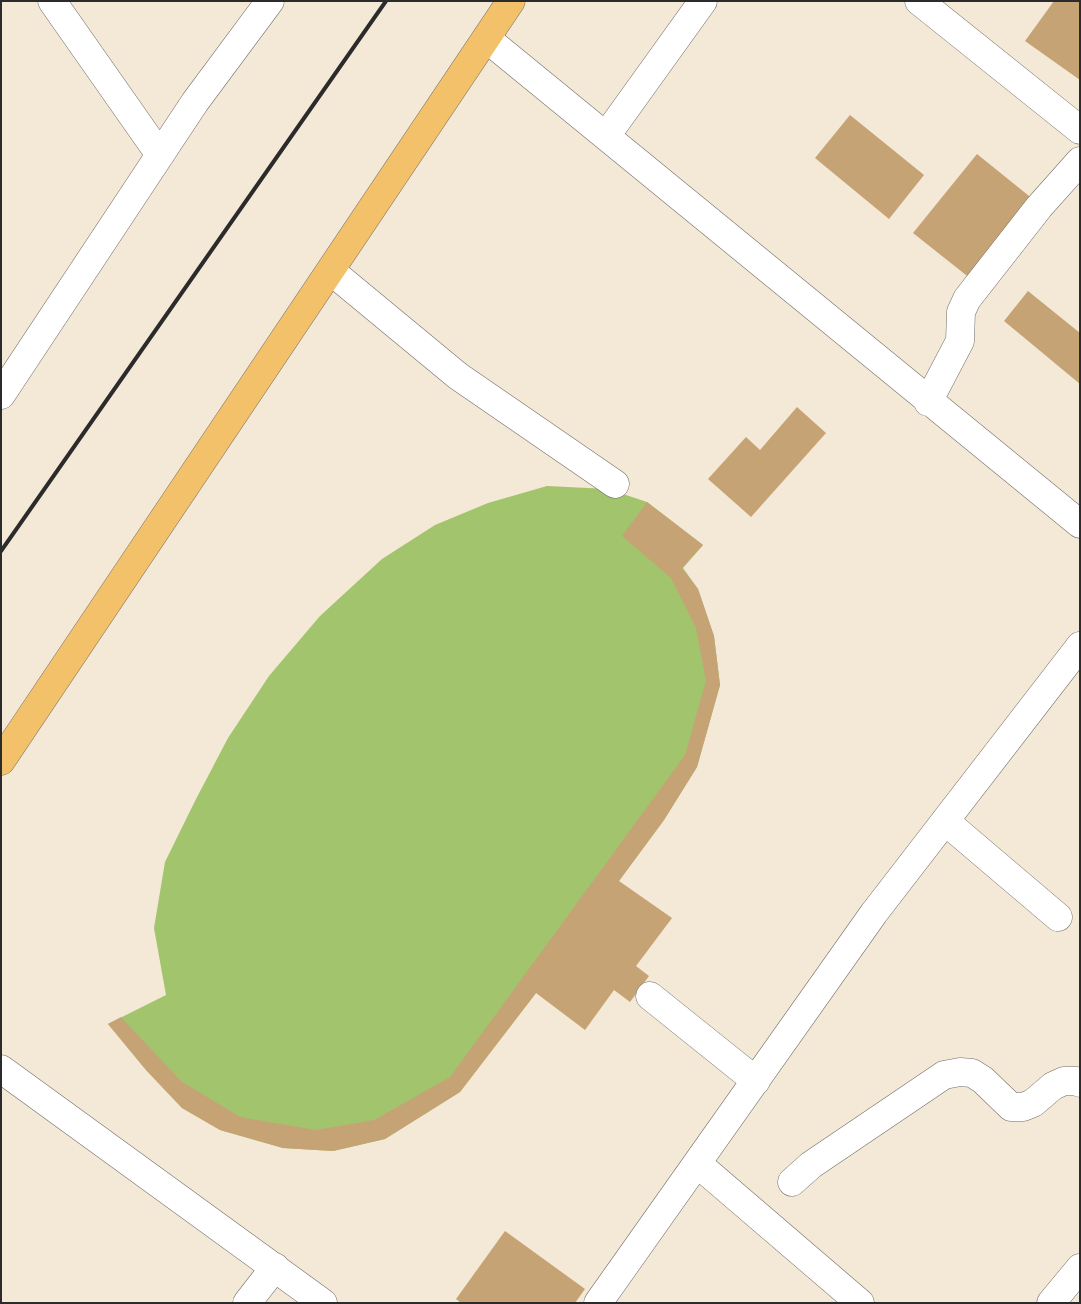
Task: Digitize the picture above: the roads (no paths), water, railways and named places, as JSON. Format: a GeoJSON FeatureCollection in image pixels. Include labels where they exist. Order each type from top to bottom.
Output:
{"type":"FeatureCollection","features":[{"type":"Feature","properties":{"kind":"main road"},"geometry":{"type":"LineString","coordinates":[[1,761],[511,1]]}},
{"type":"Feature","properties":{"kind":"street"},"geometry":{"type":"LineString","coordinates":[[52,1],[160,155]]}},
{"type":"Feature","properties":{"kind":"street"},"geometry":{"type":"LineString","coordinates":[[1,395],[195,102],[270,1]]}},
{"type":"Feature","properties":{"kind":"street"},"geometry":{"type":"LineString","coordinates":[[606,136],[703,1]]}},
{"type":"Feature","properties":{"kind":"street"},"geometry":{"type":"LineString","coordinates":[[920,1],[1080,130]]}},
{"type":"Feature","properties":{"kind":"street"},"geometry":{"type":"LineString","coordinates":[[487,39],[928,402],[1080,524]]}},
{"type":"Feature","properties":{"kind":"street"},"geometry":{"type":"LineString","coordinates":[[928,402],[960,341],[961,312],[967,299],[1039,207],[1080,161]]}},
{"type":"Feature","properties":{"kind":"street"},"geometry":{"type":"LineString","coordinates":[[331,271],[458,376],[615,484]]}},
{"type":"Feature","properties":{"kind":"street"},"geometry":{"type":"LineString","coordinates":[[598,1303],[874,913],[1080,646]]}},
{"type":"Feature","properties":{"kind":"street"},"geometry":{"type":"LineString","coordinates":[[945,821],[1058,917]]}},
{"type":"Feature","properties":{"kind":"street"},"geometry":{"type":"LineString","coordinates":[[650,996],[756,1081]]}},
{"type":"Feature","properties":{"kind":"street"},"geometry":{"type":"LineString","coordinates":[[1,1069],[323,1303]]}},
{"type":"Feature","properties":{"kind":"street"},"geometry":{"type":"LineString","coordinates":[[792,1182],[826,1155],[944,1075],[960,1072],[972,1073],[983,1080],[1011,1107],[1023,1107],[1033,1102],[1053,1086],[1064,1081],[1077,1081],[1080,1084]]}},
{"type":"Feature","properties":{"kind":"street"},"geometry":{"type":"LineString","coordinates":[[698,1164],[860,1303]]}},
{"type":"Feature","properties":{"kind":"street"},"geometry":{"type":"LineString","coordinates":[[247,1303],[274,1267]]}},
{"type":"Feature","properties":{"kind":"street"},"geometry":{"type":"LineString","coordinates":[[1051,1303],[1080,1268]]}},
{"type":"Feature","properties":{"kind":"railway"},"geometry":{"type":"LineString","coordinates":[[1,551],[386,1]]}}]}
